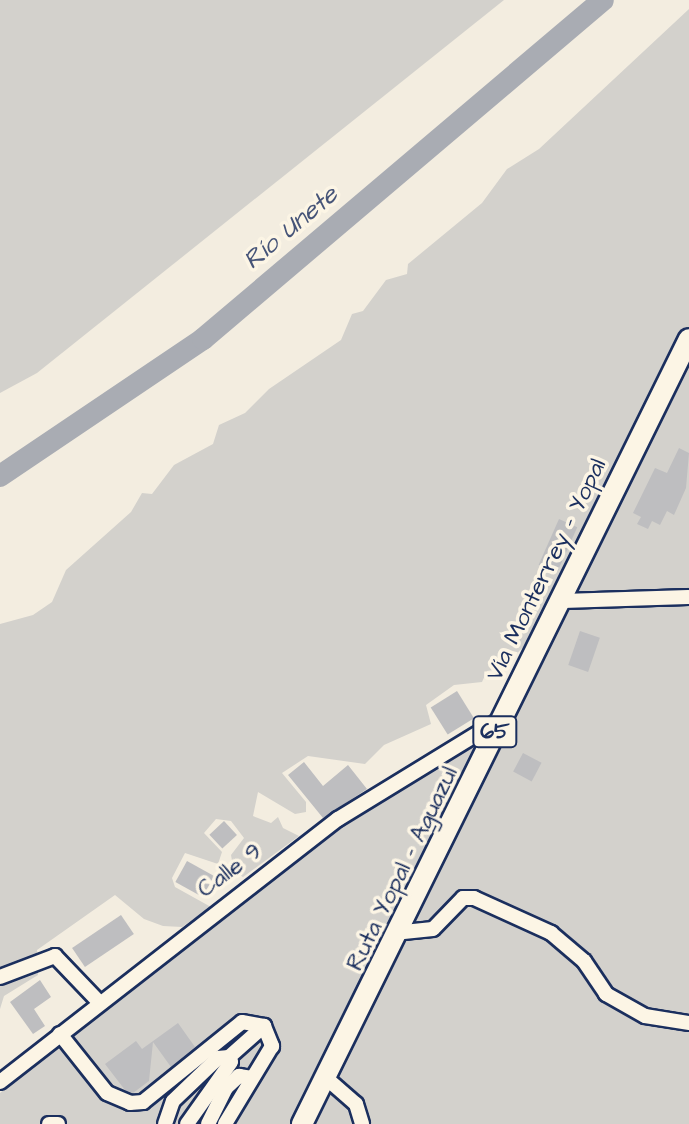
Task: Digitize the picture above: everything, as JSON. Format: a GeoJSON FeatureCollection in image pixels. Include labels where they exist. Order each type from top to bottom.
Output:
{"type":"FeatureCollection","features":[{"type":"Feature","properties":{"kind":"highway","name":"Vía Monterrey - Yopal"},"geometry":{"type":"LineString","coordinates":[[503,717],[689,339]]}},
{"type":"Feature","properties":{"kind":"street"},"geometry":{"type":"LineString","coordinates":[[562,601],[689,597]]}},
{"type":"Feature","properties":{"kind":"street","name":"Ruta Yopal - Aguazul"},"geometry":{"type":"LineString","coordinates":[[302,1124],[503,717]]}},
{"type":"Feature","properties":{"kind":"street","name":"Ruta Yopal - Aguazul"},"geometry":{"type":"LineString","coordinates":[[0,1082],[338,819],[503,717]]}},
{"type":"Feature","properties":{"kind":"street"},"geometry":{"type":"LineString","coordinates":[[394,933],[433,929],[463,898],[474,898],[551,933],[584,961],[606,994],[645,1016],[689,1023]]}},
{"type":"Feature","properties":{"kind":"street"},"geometry":{"type":"LineString","coordinates":[[0,977],[55,956],[99,1002]]}},
{"type":"Feature","properties":{"kind":"street"},"geometry":{"type":"LineString","coordinates":[[60,1034],[107,1093],[130,1103],[143,1102],[242,1022],[264,1026],[272,1034],[272,1046],[225,1124]]}},
{"type":"Feature","properties":{"kind":"street"},"geometry":{"type":"LineString","coordinates":[[165,1124],[173,1101],[218,1058],[229,1057],[264,1026]]}},
{"type":"Feature","properties":{"kind":"street"},"geometry":{"type":"LineString","coordinates":[[187,1124],[231,1062],[229,1057]]}},
{"type":"Feature","properties":{"kind":"street"},"geometry":{"type":"LineString","coordinates":[[208,1124],[226,1088],[239,1076],[252,1078]]}},
{"type":"Feature","properties":{"kind":"street"},"geometry":{"type":"LineString","coordinates":[[325,1077],[356,1104],[362,1124]]}},
{"type":"Feature","properties":{"kind":"street"},"geometry":{"type":"LineString","coordinates":[[49,1124],[58,1124]]}},
{"type":"Feature","properties":{"kind":"shaded area"},"geometry":{"type":"Polygon","coordinates":[[[0,0],[504,0],[37,373],[0,393],[0,0]]]}},
{"type":"Feature","properties":{"kind":"shaded area"},"geometry":{"type":"Polygon","coordinates":[[[689,9],[689,327],[553,606],[532,638],[503,668],[487,671],[482,682],[454,685],[426,705],[431,724],[384,745],[365,764],[308,756],[282,773],[306,802],[306,812],[295,814],[258,792],[253,816],[271,823],[278,817],[283,828],[299,836],[243,877],[234,872],[231,855],[244,838],[231,821],[216,819],[204,833],[222,852],[218,864],[185,853],[172,878],[175,887],[211,907],[182,927],[163,926],[144,919],[115,895],[37,950],[38,975],[4,996],[0,1009],[0,624],[33,615],[52,602],[66,570],[131,512],[142,493],[152,494],[174,465],[213,444],[219,425],[245,413],[269,389],[341,340],[352,314],[363,311],[386,280],[407,274],[408,264],[482,203],[507,169],[539,149],[689,9]]]}},
{"type":"Feature","properties":{"kind":"shaded area"},"geometry":{"type":"Polygon","coordinates":[[[689,361],[689,1124],[0,1124],[0,1093],[135,982],[322,839],[510,721],[689,361]]]}},
{"type":"Feature","properties":{"kind":"building"},"geometry":{"type":"Polygon","coordinates":[[[679,448],[689,453],[686,488],[674,515],[667,511],[660,525],[652,521],[648,529],[637,524],[641,517],[633,513],[655,468],[667,473],[679,448]]]}},
{"type":"Feature","properties":{"kind":"building"},"geometry":{"type":"Polygon","coordinates":[[[559,519],[577,527],[557,573],[539,565],[559,519]]]}},
{"type":"Feature","properties":{"kind":"building"},"geometry":{"type":"Polygon","coordinates":[[[580,631],[600,638],[588,672],[568,665],[580,631]]]}},
{"type":"Feature","properties":{"kind":"building"},"geometry":{"type":"Polygon","coordinates":[[[457,691],[474,718],[448,735],[431,707],[457,691]]]}},
{"type":"Feature","properties":{"kind":"building"},"geometry":{"type":"Polygon","coordinates":[[[523,753],[542,763],[532,781],[513,772],[523,753]]]}},
{"type":"Feature","properties":{"kind":"building"},"geometry":{"type":"Polygon","coordinates":[[[304,762],[323,786],[348,765],[367,789],[323,818],[288,775],[304,762]]]}},
{"type":"Feature","properties":{"kind":"building"},"geometry":{"type":"Polygon","coordinates":[[[224,821],[237,835],[222,849],[209,835],[224,821]]]}},
{"type":"Feature","properties":{"kind":"building"},"geometry":{"type":"Polygon","coordinates":[[[187,861],[214,876],[202,897],[175,882],[187,861]]]}},
{"type":"Feature","properties":{"kind":"building"},"geometry":{"type":"Polygon","coordinates":[[[121,915],[134,934],[85,967],[72,948],[121,915]]]}},
{"type":"Feature","properties":{"kind":"building"},"geometry":{"type":"Polygon","coordinates":[[[40,980],[51,997],[34,1009],[45,1026],[33,1034],[10,1002],[40,980]]]}},
{"type":"Feature","properties":{"kind":"building"},"geometry":{"type":"Polygon","coordinates":[[[178,1023],[195,1047],[171,1067],[153,1042],[149,1081],[133,1093],[125,1090],[105,1064],[136,1041],[142,1049],[178,1023]]]}},
{"type":"Feature","properties":{"kind":"waterway","name":"Río Unete"},"geometry":{"type":"LineString","coordinates":[[0,476],[203,339],[603,0]]}}]}
